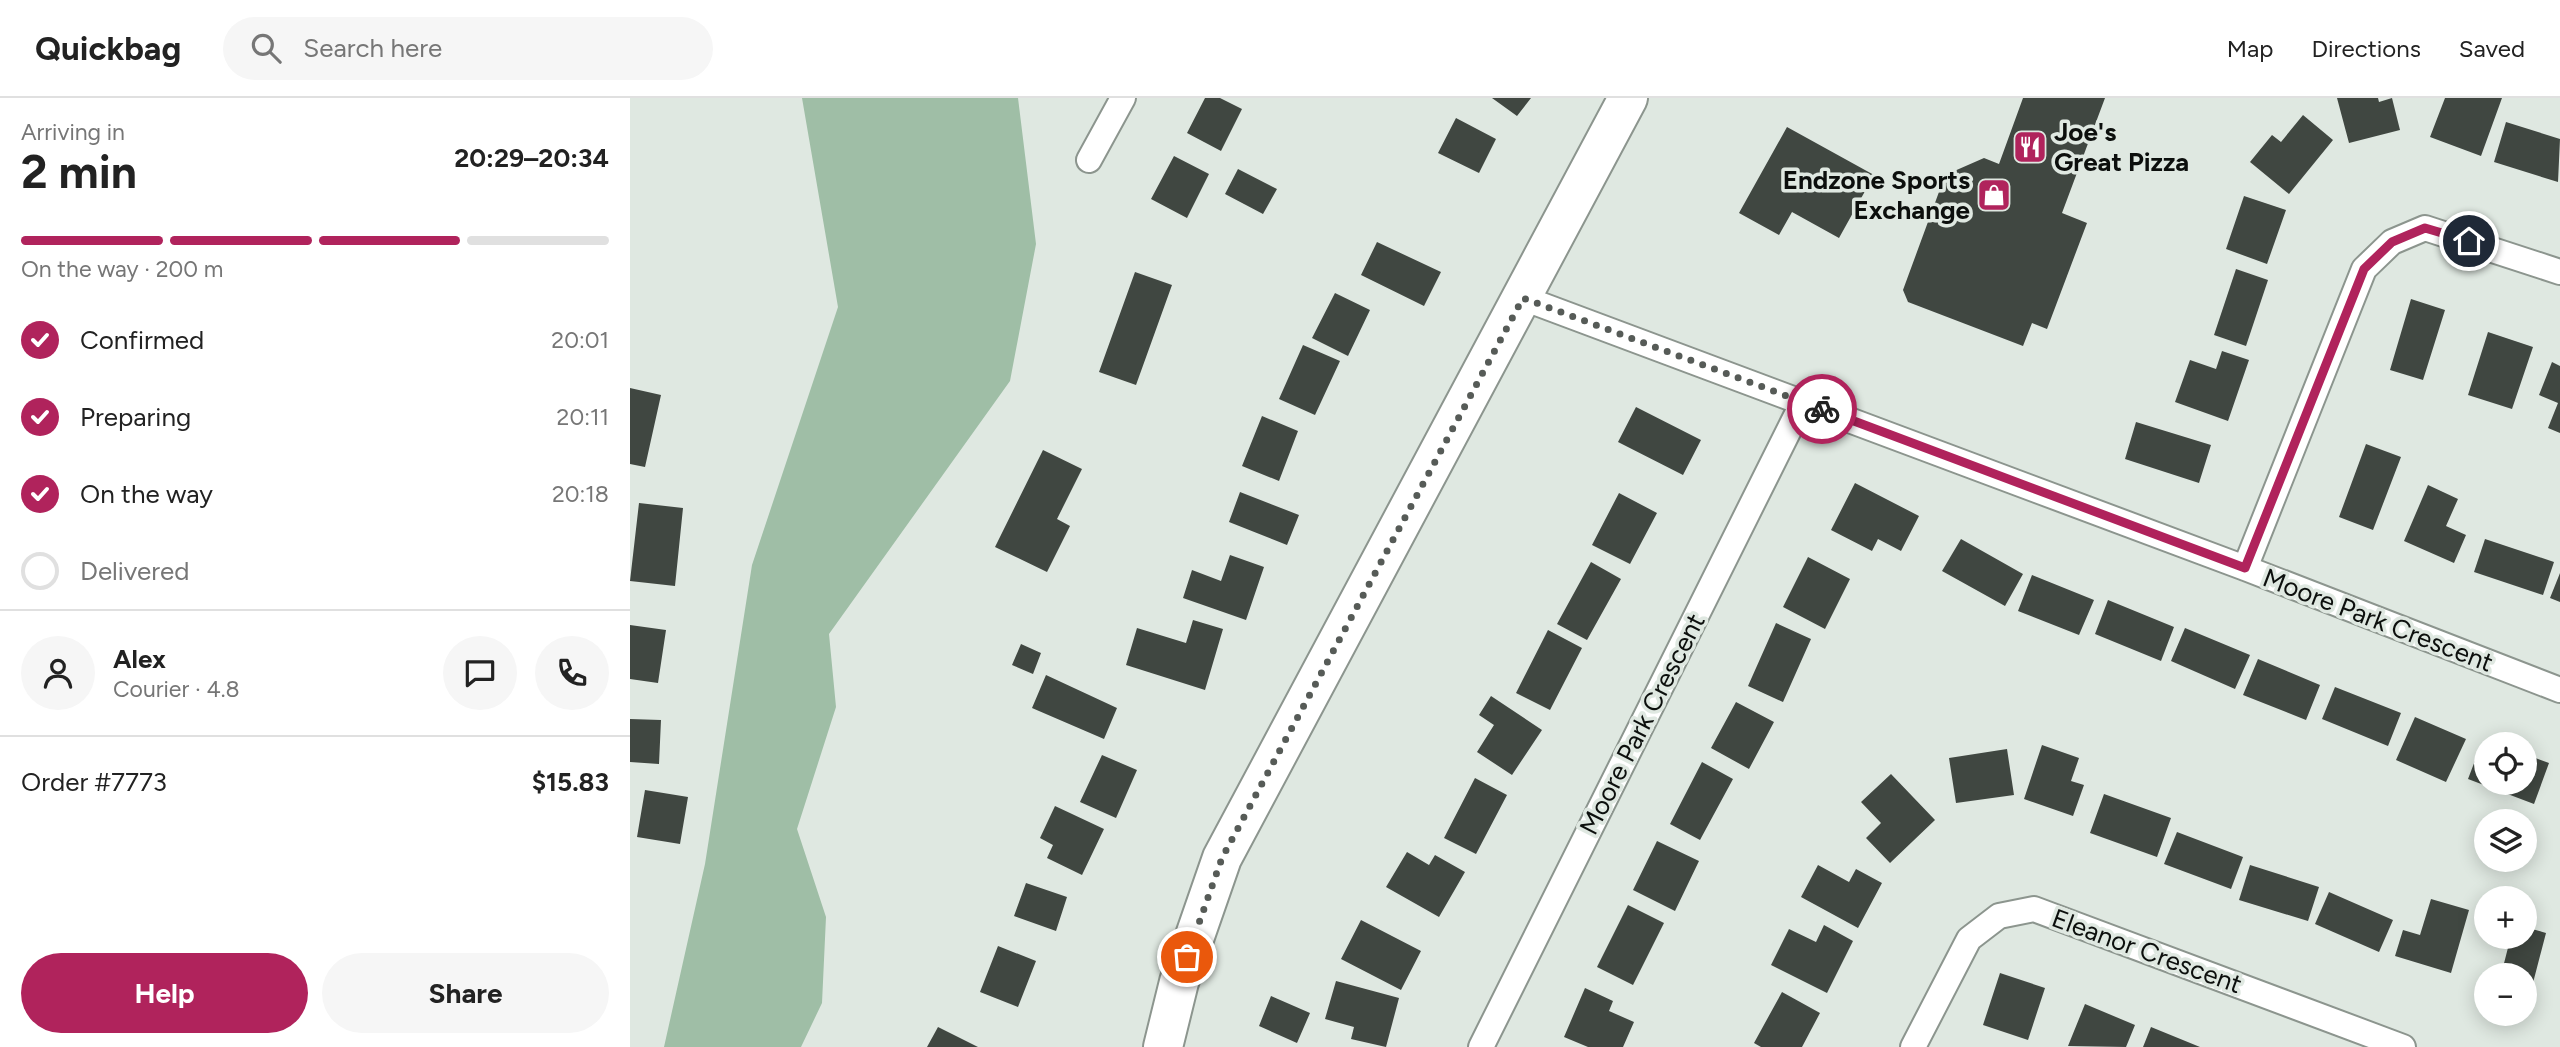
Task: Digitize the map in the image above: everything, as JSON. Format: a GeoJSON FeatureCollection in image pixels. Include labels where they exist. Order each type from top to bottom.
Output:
{"type":"FeatureCollection","features":[{"type":"Feature","properties":{"kind":"main road"},"geometry":{"type":"LineString","coordinates":[[1163,1047],[1179,982],[1222,858],[1628,98]]}},
{"type":"Feature","properties":{"kind":"street"},"geometry":{"type":"LineString","coordinates":[[1089,160],[1123,98]]}},
{"type":"Feature","properties":{"kind":"street"},"geometry":{"type":"LineString","coordinates":[[2245,568],[2364,269],[2392,242],[2425,228],[2560,272]]}},
{"type":"Feature","properties":{"kind":"street","name":"Moore Park Crescent"},"geometry":{"type":"LineString","coordinates":[[1523,298],[2245,568],[2560,690]]}},
{"type":"Feature","properties":{"kind":"street","name":"Moore Park Crescent"},"geometry":{"type":"LineString","coordinates":[[1481,1047],[1803,402]]}},
{"type":"Feature","properties":{"kind":"street","name":"Eleanor Crescent"},"geometry":{"type":"LineString","coordinates":[[1913,1047],[1969,939],[1999,916],[2034,909],[2403,1047]]}},
{"type":"Feature","properties":{"kind":"green space"},"geometry":{"type":"Polygon","coordinates":[[[802,98],[1018,98],[1036,244],[1010,381],[829,634],[836,707],[797,829],[826,917],[822,1003],[801,1047],[664,1047],[705,864],[752,565],[838,307],[802,98]]]}},
{"type":"Feature","properties":{"kind":"building"},"geometry":{"type":"Polygon","coordinates":[[[1205,98],[1220,98],[1242,109],[1221,151],[1187,133],[1205,98]]]}},
{"type":"Feature","properties":{"kind":"building"},"geometry":{"type":"Polygon","coordinates":[[[1492,98],[1531,98],[1517,116],[1492,98]]]}},
{"type":"Feature","properties":{"kind":"building"},"geometry":{"type":"Polygon","coordinates":[[[2023,98],[2105,98],[2062,213],[2087,223],[2047,329],[2032,323],[2023,346],[1908,302],[1903,290],[1943,181],[1954,177],[1952,172],[1984,158],[1999,164],[2023,98]]]}},
{"type":"Feature","properties":{"kind":"building"},"geometry":{"type":"Polygon","coordinates":[[[2337,98],[2378,98],[2379,102],[2392,98],[2400,130],[2349,143],[2337,98]]]}},
{"type":"Feature","properties":{"kind":"building"},"geometry":{"type":"Polygon","coordinates":[[[2445,98],[2502,98],[2481,156],[2430,137],[2445,98]]]}},
{"type":"Feature","properties":{"kind":"building"},"geometry":{"type":"Polygon","coordinates":[[[2303,115],[2333,140],[2289,194],[2250,162],[2272,135],[2281,142],[2303,115]]]}},
{"type":"Feature","properties":{"kind":"building"},"geometry":{"type":"Polygon","coordinates":[[[1456,118],[1496,139],[1479,173],[1438,153],[1456,118]]]}},
{"type":"Feature","properties":{"kind":"building"},"geometry":{"type":"Polygon","coordinates":[[[2506,122],[2560,139],[2558,182],[2494,162],[2506,122]]]}},
{"type":"Feature","properties":{"kind":"building"},"geometry":{"type":"Polygon","coordinates":[[[1787,127],[1874,175],[1839,238],[1792,212],[1779,235],[1739,213],[1787,127]]]}},
{"type":"Feature","properties":{"kind":"building"},"geometry":{"type":"Polygon","coordinates":[[[1174,156],[1209,174],[1187,218],[1151,199],[1174,156]]]}},
{"type":"Feature","properties":{"kind":"building"},"geometry":{"type":"Polygon","coordinates":[[[1238,169],[1277,189],[1263,214],[1225,194],[1238,169]]]}},
{"type":"Feature","properties":{"kind":"building"},"geometry":{"type":"Polygon","coordinates":[[[2244,196],[2286,210],[2267,264],[2226,249],[2244,196]]]}},
{"type":"Feature","properties":{"kind":"building"},"geometry":{"type":"Polygon","coordinates":[[[1377,242],[1441,272],[1424,306],[1361,275],[1377,242]]]}},
{"type":"Feature","properties":{"kind":"building"},"geometry":{"type":"Polygon","coordinates":[[[2236,269],[2268,280],[2246,346],[2214,335],[2236,269]]]}},
{"type":"Feature","properties":{"kind":"building"},"geometry":{"type":"Polygon","coordinates":[[[1135,272],[1172,285],[1136,385],[1099,372],[1135,272]]]}},
{"type":"Feature","properties":{"kind":"building"},"geometry":{"type":"Polygon","coordinates":[[[1335,293],[1370,310],[1348,356],[1312,338],[1335,293]]]}},
{"type":"Feature","properties":{"kind":"building"},"geometry":{"type":"Polygon","coordinates":[[[2411,299],[2445,310],[2423,380],[2390,370],[2411,299]]]}},
{"type":"Feature","properties":{"kind":"building"},"geometry":{"type":"Polygon","coordinates":[[[2488,332],[2533,347],[2512,409],[2468,395],[2488,332]]]}},
{"type":"Feature","properties":{"kind":"building"},"geometry":{"type":"Polygon","coordinates":[[[1303,345],[1340,361],[1315,415],[1279,399],[1303,345]]]}},
{"type":"Feature","properties":{"kind":"building"},"geometry":{"type":"Polygon","coordinates":[[[2222,351],[2249,360],[2228,421],[2175,402],[2190,360],[2216,369],[2222,351]]]}},
{"type":"Feature","properties":{"kind":"building"},"geometry":{"type":"Polygon","coordinates":[[[2552,362],[2560,366],[2560,433],[2548,428],[2558,403],[2539,395],[2552,362]]]}},
{"type":"Feature","properties":{"kind":"building"},"geometry":{"type":"Polygon","coordinates":[[[630,388],[661,395],[645,467],[630,464],[630,388]]]}},
{"type":"Feature","properties":{"kind":"building"},"geometry":{"type":"Polygon","coordinates":[[[1636,407],[1701,440],[1683,475],[1618,442],[1636,407]]]}},
{"type":"Feature","properties":{"kind":"building"},"geometry":{"type":"Polygon","coordinates":[[[1262,416],[1298,431],[1279,481],[1242,466],[1262,416]]]}},
{"type":"Feature","properties":{"kind":"building"},"geometry":{"type":"Polygon","coordinates":[[[2136,422],[2211,445],[2199,483],[2125,459],[2136,422]]]}},
{"type":"Feature","properties":{"kind":"building"},"geometry":{"type":"Polygon","coordinates":[[[2366,444],[2401,457],[2373,530],[2339,517],[2366,444]]]}},
{"type":"Feature","properties":{"kind":"building"},"geometry":{"type":"Polygon","coordinates":[[[1043,450],[1082,469],[1057,519],[1070,526],[1047,572],[995,547],[1043,450]]]}},
{"type":"Feature","properties":{"kind":"building"},"geometry":{"type":"Polygon","coordinates":[[[1855,483],[1919,516],[1901,551],[1878,539],[1872,551],[1831,530],[1855,483]]]}},
{"type":"Feature","properties":{"kind":"building"},"geometry":{"type":"Polygon","coordinates":[[[2428,485],[2458,499],[2446,526],[2466,535],[2454,563],[2404,541],[2428,485]]]}},
{"type":"Feature","properties":{"kind":"building"},"geometry":{"type":"Polygon","coordinates":[[[1240,492],[1299,515],[1287,545],[1229,522],[1240,492]]]}},
{"type":"Feature","properties":{"kind":"building"},"geometry":{"type":"Polygon","coordinates":[[[1619,493],[1657,513],[1630,564],[1592,545],[1619,493]]]}},
{"type":"Feature","properties":{"kind":"building"},"geometry":{"type":"Polygon","coordinates":[[[639,503],[683,508],[675,586],[630,581],[639,503]]]}},
{"type":"Feature","properties":{"kind":"building"},"geometry":{"type":"Polygon","coordinates":[[[1961,539],[2023,574],[2005,606],[1942,571],[1961,539]]]}},
{"type":"Feature","properties":{"kind":"building"},"geometry":{"type":"Polygon","coordinates":[[[2485,539],[2554,562],[2543,595],[2474,572],[2485,539]]]}},
{"type":"Feature","properties":{"kind":"building"},"geometry":{"type":"Polygon","coordinates":[[[1230,555],[1264,567],[1246,620],[1183,598],[1192,570],[1221,581],[1230,555]]]}},
{"type":"Feature","properties":{"kind":"building"},"geometry":{"type":"Polygon","coordinates":[[[1808,557],[1850,579],[1825,629],[1783,607],[1808,557]]]}},
{"type":"Feature","properties":{"kind":"building"},"geometry":{"type":"Polygon","coordinates":[[[1591,562],[1621,579],[1587,640],[1557,624],[1591,562]]]}},
{"type":"Feature","properties":{"kind":"building"},"geometry":{"type":"Polygon","coordinates":[[[2560,573],[2560,602],[2550,598],[2560,573]]]}},
{"type":"Feature","properties":{"kind":"building"},"geometry":{"type":"Polygon","coordinates":[[[2032,575],[2094,600],[2079,635],[2018,611],[2032,575]]]}},
{"type":"Feature","properties":{"kind":"building"},"geometry":{"type":"Polygon","coordinates":[[[2108,600],[2174,627],[2161,661],[2095,634],[2108,600]]]}},
{"type":"Feature","properties":{"kind":"building"},"geometry":{"type":"Polygon","coordinates":[[[1193,620],[1223,629],[1205,690],[1126,665],[1137,628],[1186,643],[1193,620]]]}},
{"type":"Feature","properties":{"kind":"building"},"geometry":{"type":"Polygon","coordinates":[[[1776,623],[1811,639],[1783,702],[1748,686],[1776,623]]]}},
{"type":"Feature","properties":{"kind":"building"},"geometry":{"type":"Polygon","coordinates":[[[630,625],[666,630],[658,683],[630,679],[630,625]]]}},
{"type":"Feature","properties":{"kind":"building"},"geometry":{"type":"Polygon","coordinates":[[[2185,628],[2250,655],[2235,689],[2171,661],[2185,628]]]}},
{"type":"Feature","properties":{"kind":"building"},"geometry":{"type":"Polygon","coordinates":[[[1548,630],[1582,648],[1550,710],[1516,693],[1548,630]]]}},
{"type":"Feature","properties":{"kind":"building"},"geometry":{"type":"Polygon","coordinates":[[[1021,644],[1041,653],[1033,674],[1012,665],[1021,644]]]}},
{"type":"Feature","properties":{"kind":"building"},"geometry":{"type":"Polygon","coordinates":[[[2258,659],[2320,685],[2306,720],[2243,695],[2258,659]]]}},
{"type":"Feature","properties":{"kind":"building"},"geometry":{"type":"Polygon","coordinates":[[[1046,675],[1117,708],[1104,739],[1032,708],[1046,675]]]}},
{"type":"Feature","properties":{"kind":"building"},"geometry":{"type":"Polygon","coordinates":[[[2335,687],[2401,713],[2388,746],[2322,719],[2335,687]]]}},
{"type":"Feature","properties":{"kind":"building"},"geometry":{"type":"Polygon","coordinates":[[[1491,696],[1542,730],[1512,775],[1477,752],[1494,725],[1479,715],[1491,696]]]}},
{"type":"Feature","properties":{"kind":"building"},"geometry":{"type":"Polygon","coordinates":[[[1736,702],[1774,722],[1749,769],[1711,748],[1736,702]]]}},
{"type":"Feature","properties":{"kind":"building"},"geometry":{"type":"Polygon","coordinates":[[[2415,717],[2466,739],[2446,782],[2396,760],[2415,717]]]}},
{"type":"Feature","properties":{"kind":"building"},"geometry":{"type":"Polygon","coordinates":[[[630,719],[661,720],[659,764],[630,762],[630,719]]]}},
{"type":"Feature","properties":{"kind":"building"},"geometry":{"type":"Polygon","coordinates":[[[2042,745],[2079,758],[2071,781],[2084,785],[2073,816],[2024,799],[2042,745]]]}},
{"type":"Feature","properties":{"kind":"building"},"geometry":{"type":"Polygon","coordinates":[[[2007,749],[2014,795],[1956,803],[1949,758],[2007,749]]]}},
{"type":"Feature","properties":{"kind":"building"},"geometry":{"type":"Polygon","coordinates":[[[1102,755],[1137,770],[1116,818],[1080,802],[1102,755]]]}},
{"type":"Feature","properties":{"kind":"building"},"geometry":{"type":"Polygon","coordinates":[[[2537,758],[2549,763],[2534,804],[2510,795],[2537,795],[2537,758]]]}},
{"type":"Feature","properties":{"kind":"building"},"geometry":{"type":"Polygon","coordinates":[[[1702,762],[1733,779],[1700,840],[1670,824],[1702,762]]]}},
{"type":"Feature","properties":{"kind":"building"},"geometry":{"type":"Polygon","coordinates":[[[2474,763],[2474,781],[2468,779],[2474,763]]]}},
{"type":"Feature","properties":{"kind":"building"},"geometry":{"type":"Polygon","coordinates":[[[1891,774],[1935,820],[1890,863],[1866,838],[1881,823],[1861,802],[1891,774]]]}},
{"type":"Feature","properties":{"kind":"building"},"geometry":{"type":"Polygon","coordinates":[[[1475,778],[1507,795],[1476,854],[1444,838],[1475,778]]]}},
{"type":"Feature","properties":{"kind":"building"},"geometry":{"type":"Polygon","coordinates":[[[645,790],[688,797],[680,844],[637,837],[645,790]]]}},
{"type":"Feature","properties":{"kind":"building"},"geometry":{"type":"Polygon","coordinates":[[[2104,794],[2171,818],[2157,857],[2090,833],[2104,794]]]}},
{"type":"Feature","properties":{"kind":"building"},"geometry":{"type":"Polygon","coordinates":[[[1055,806],[1104,829],[1082,875],[1047,858],[1053,845],[1040,838],[1055,806]]]}},
{"type":"Feature","properties":{"kind":"building"},"geometry":{"type":"Polygon","coordinates":[[[2177,832],[2243,857],[2231,889],[2164,864],[2177,832]]]}},
{"type":"Feature","properties":{"kind":"building"},"geometry":{"type":"Polygon","coordinates":[[[1657,841],[1699,861],[1675,911],[1633,890],[1657,841]]]}},
{"type":"Feature","properties":{"kind":"building"},"geometry":{"type":"Polygon","coordinates":[[[1407,852],[1429,865],[1435,855],[1465,872],[1439,917],[1386,887],[1407,852]]]}},
{"type":"Feature","properties":{"kind":"building"},"geometry":{"type":"Polygon","coordinates":[[[1818,865],[1849,882],[1856,869],[1882,883],[1858,928],[1801,897],[1818,865]]]}},
{"type":"Feature","properties":{"kind":"building"},"geometry":{"type":"Polygon","coordinates":[[[2250,865],[2319,887],[2308,921],[2239,900],[2250,865]]]}},
{"type":"Feature","properties":{"kind":"building"},"geometry":{"type":"Polygon","coordinates":[[[1026,883],[1067,897],[1056,931],[1014,916],[1026,883]]]}},
{"type":"Feature","properties":{"kind":"building"},"geometry":{"type":"Polygon","coordinates":[[[2329,892],[2393,920],[2379,952],[2315,924],[2329,892]]]}},
{"type":"Feature","properties":{"kind":"building"},"geometry":{"type":"Polygon","coordinates":[[[2431,899],[2469,910],[2451,973],[2395,956],[2403,930],[2420,935],[2431,899]]]}},
{"type":"Feature","properties":{"kind":"building"},"geometry":{"type":"Polygon","coordinates":[[[1628,905],[1664,923],[1633,985],[1597,967],[1628,905]]]}},
{"type":"Feature","properties":{"kind":"building"},"geometry":{"type":"Polygon","coordinates":[[[1361,920],[1421,951],[1401,990],[1341,959],[1361,920]]]}},
{"type":"Feature","properties":{"kind":"building"},"geometry":{"type":"Polygon","coordinates":[[[1824,925],[1853,941],[1827,993],[1771,965],[1789,929],[1816,942],[1824,925]]]}},
{"type":"Feature","properties":{"kind":"building"},"geometry":{"type":"Polygon","coordinates":[[[2537,930],[2546,933],[2537,968],[2537,963],[2504,963],[2508,949],[2537,949],[2537,930]]]}},
{"type":"Feature","properties":{"kind":"building"},"geometry":{"type":"Polygon","coordinates":[[[998,946],[1036,961],[1018,1007],[980,992],[998,946]]]}},
{"type":"Feature","properties":{"kind":"building"},"geometry":{"type":"Polygon","coordinates":[[[2000,973],[2045,988],[2028,1040],[1983,1025],[2000,973]]]}},
{"type":"Feature","properties":{"kind":"building"},"geometry":{"type":"Polygon","coordinates":[[[1336,981],[1399,998],[1386,1047],[1351,1039],[1354,1027],[1325,1019],[1336,981]]]}},
{"type":"Feature","properties":{"kind":"building"},"geometry":{"type":"Polygon","coordinates":[[[1585,988],[1613,1001],[1609,1011],[1634,1022],[1623,1047],[1588,1047],[1564,1037],[1585,988]]]}},
{"type":"Feature","properties":{"kind":"building"},"geometry":{"type":"Polygon","coordinates":[[[1782,992],[1820,1013],[1802,1047],[1761,1047],[1754,1043],[1782,992]]]}},
{"type":"Feature","properties":{"kind":"building"},"geometry":{"type":"Polygon","coordinates":[[[1271,996],[1310,1013],[1297,1043],[1259,1026],[1271,996]]]}},
{"type":"Feature","properties":{"kind":"building"},"geometry":{"type":"Polygon","coordinates":[[[2085,1004],[2135,1025],[2126,1047],[2068,1046],[2085,1004]]]}},
{"type":"Feature","properties":{"kind":"building"},"geometry":{"type":"Polygon","coordinates":[[[938,1027],[978,1047],[927,1047],[938,1027]]]}},
{"type":"Feature","properties":{"kind":"building"},"geometry":{"type":"Polygon","coordinates":[[[2151,1027],[2200,1047],[2143,1047],[2151,1027]]]}},
{"type":"Feature","properties":{"kind":"way so far"},"geometry":{"type":"LineString","coordinates":[[1187,957],[1222,858],[1523,298],[1822,409]]}},
{"type":"Feature","properties":{"kind":"place","name":"Joe's Great Pizza"},"geometry":{"type":"Point","coordinates":[2030,147]}},
{"type":"Feature","properties":{"kind":"place","name":"Endzone Sports Exchange"},"geometry":{"type":"Point","coordinates":[1994,195]}},
{"type":"Feature","properties":{"kind":"route"},"geometry":{"type":"LineString","coordinates":[[1822,409],[2245,568],[2364,269],[2392,242],[2425,228],[2469,241]]}}]}
